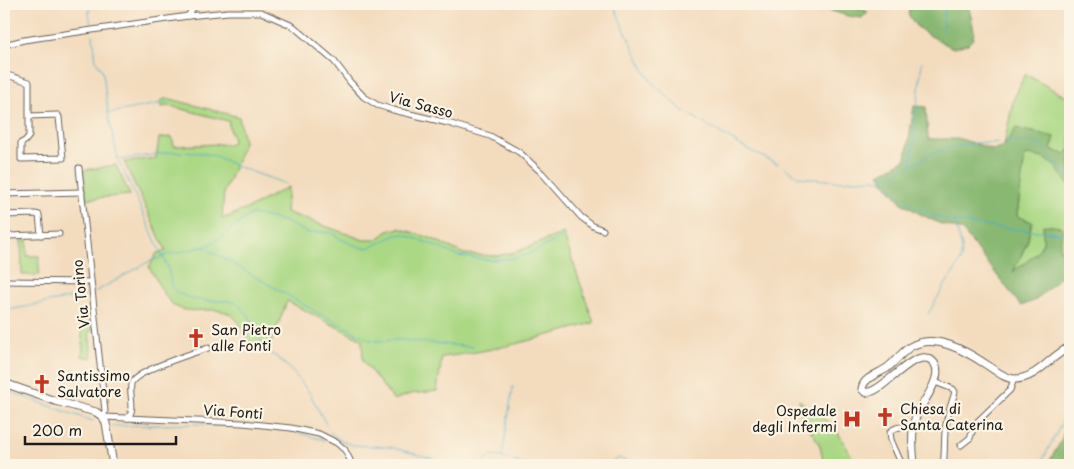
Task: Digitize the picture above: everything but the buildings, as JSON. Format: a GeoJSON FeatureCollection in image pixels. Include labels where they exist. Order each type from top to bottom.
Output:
{"type":"FeatureCollection","features":[{"type":"Feature","properties":{"kind":"street"},"geometry":{"type":"LineString","coordinates":[[188,16],[193,8],[200,4]]}},
{"type":"Feature","properties":{"kind":"street","name":"Via Sasso"},"geometry":{"type":"LineString","coordinates":[[4,45],[12,42],[188,16],[228,12],[261,12],[293,26],[334,61],[364,97],[377,105],[490,136],[519,152],[542,173],[581,217],[593,226],[603,230]]}},
{"type":"Feature","properties":{"kind":"street"},"geometry":{"type":"LineString","coordinates":[[4,74],[29,82],[29,116],[29,136],[21,143],[20,159],[63,158],[59,116],[29,116]]}},
{"type":"Feature","properties":{"kind":"street","name":"Via Torino"},"geometry":{"type":"LineString","coordinates":[[79,168],[92,282],[103,417]]}},
{"type":"Feature","properties":{"kind":"street"},"geometry":{"type":"LineString","coordinates":[[4,194],[82,192]]}},
{"type":"Feature","properties":{"kind":"street"},"geometry":{"type":"LineString","coordinates":[[4,215],[39,215],[41,235]]}},
{"type":"Feature","properties":{"kind":"street"},"geometry":{"type":"LineString","coordinates":[[4,235],[59,234]]}},
{"type":"Feature","properties":{"kind":"street"},"geometry":{"type":"LineString","coordinates":[[4,281],[92,282]]}},
{"type":"Feature","properties":{"kind":"street"},"geometry":{"type":"LineString","coordinates":[[914,465],[913,428],[918,412],[935,382],[936,368],[932,360],[924,358],[912,362],[875,390],[865,392],[862,390],[862,385],[865,381],[888,367],[908,348],[916,344],[933,342],[959,349],[974,355],[1006,376],[1014,379],[1025,377],[1038,370],[1059,353],[1070,347]]}},
{"type":"Feature","properties":{"kind":"street"},"geometry":{"type":"LineString","coordinates":[[128,418],[133,403],[131,386],[133,380],[139,375],[165,363],[208,348]]}},
{"type":"Feature","properties":{"kind":"street"},"geometry":{"type":"LineString","coordinates":[[962,445],[970,438],[978,421],[1010,390],[1014,379]]}},
{"type":"Feature","properties":{"kind":"street"},"geometry":{"type":"LineString","coordinates":[[935,382],[953,389],[955,392],[947,419],[943,465]]}},
{"type":"Feature","properties":{"kind":"street"},"geometry":{"type":"LineString","coordinates":[[4,383],[55,401],[88,409],[103,417],[109,432],[113,465]]}},
{"type":"Feature","properties":{"kind":"street","name":"Via Fonti"},"geometry":{"type":"LineString","coordinates":[[103,417],[243,423],[291,428],[319,434],[337,443],[345,450],[350,460]]}},
{"type":"Feature","properties":{"kind":"street"},"geometry":{"type":"LineString","coordinates":[[902,465],[891,440],[890,432],[894,428],[913,428]]}},
{"type":"Feature","properties":{"kind":"green space"},"geometry":{"type":"Polygon","coordinates":[[[808,4],[855,4],[868,12],[862,18],[848,16],[808,4]]]}},
{"type":"Feature","properties":{"kind":"green space"},"geometry":{"type":"Polygon","coordinates":[[[911,4],[968,4],[974,30],[973,39],[968,44],[953,48],[927,34],[916,26],[908,14],[911,4]]]}},
{"type":"Feature","properties":{"kind":"green space"},"geometry":{"type":"Polygon","coordinates":[[[1025,74],[1070,99],[1070,149],[1065,154],[1050,150],[1055,137],[1004,146],[1013,101],[1025,74]]]}},
{"type":"Feature","properties":{"kind":"green space"},"geometry":{"type":"Polygon","coordinates":[[[167,98],[239,117],[244,142],[224,192],[222,219],[249,208],[288,187],[286,212],[364,240],[376,240],[388,231],[399,228],[433,239],[464,254],[497,256],[519,251],[563,233],[594,323],[506,346],[442,357],[437,391],[410,394],[394,400],[363,361],[362,340],[287,301],[267,354],[252,350],[239,322],[229,314],[212,310],[186,310],[178,308],[171,303],[149,267],[157,253],[166,251],[124,162],[156,158],[159,138],[172,137],[174,146],[229,145],[233,141],[228,121],[170,106],[162,107],[160,101],[167,98]]]}},
{"type":"Feature","properties":{"kind":"green space"},"geometry":{"type":"Polygon","coordinates":[[[914,106],[926,107],[928,139],[961,139],[994,150],[1004,146],[1016,128],[1055,137],[1051,150],[1065,154],[1070,149],[1070,187],[1056,168],[1047,160],[1025,155],[1017,216],[1032,222],[1027,243],[1013,272],[1036,254],[1043,243],[1043,225],[1063,227],[1059,249],[1070,252],[1070,270],[1036,300],[1021,306],[962,230],[941,224],[902,203],[879,174],[906,159],[914,106]]]}},
{"type":"Feature","properties":{"kind":"green space"},"geometry":{"type":"Polygon","coordinates":[[[1025,154],[1042,157],[1053,163],[1070,187],[1070,252],[1043,243],[1036,254],[1013,273],[1027,243],[1032,222],[1017,216],[1025,154]]]}},
{"type":"Feature","properties":{"kind":"green space"},"geometry":{"type":"Polygon","coordinates":[[[116,165],[130,195],[86,199],[84,170],[116,165]]]}},
{"type":"Feature","properties":{"kind":"green space"},"geometry":{"type":"Polygon","coordinates":[[[21,240],[27,240],[27,256],[39,256],[39,275],[22,275],[21,240]]]}},
{"type":"Feature","properties":{"kind":"green space"},"geometry":{"type":"Polygon","coordinates":[[[89,322],[92,323],[93,330],[89,332],[92,358],[82,356],[81,326],[89,322]]]}},
{"type":"Feature","properties":{"kind":"green space"},"geometry":{"type":"Polygon","coordinates":[[[799,400],[834,426],[857,465],[824,465],[820,446],[802,419],[799,400]]]}},
{"type":"Feature","properties":{"kind":"green space"},"geometry":{"type":"Polygon","coordinates":[[[1070,417],[1070,465],[1047,465],[1060,443],[1070,417]]]}},
{"type":"Feature","properties":{"kind":"waterway"},"geometry":{"type":"LineString","coordinates":[[90,4],[91,24]]}},
{"type":"Feature","properties":{"kind":"waterway"},"geometry":{"type":"LineString","coordinates":[[615,4],[617,14],[644,70],[652,82],[682,110],[747,149],[778,164]]}},
{"type":"Feature","properties":{"kind":"waterway"},"geometry":{"type":"LineString","coordinates":[[942,32],[945,4]]}},
{"type":"Feature","properties":{"kind":"waterway"},"geometry":{"type":"LineString","coordinates":[[93,35],[96,61],[103,74],[109,119],[119,163],[168,268],[172,288],[177,293],[192,299],[236,303],[248,314],[264,348],[290,369],[309,392],[327,426]]}},
{"type":"Feature","properties":{"kind":"waterway"},"geometry":{"type":"LineString","coordinates":[[911,163],[922,62]]}},
{"type":"Feature","properties":{"kind":"waterway"},"geometry":{"type":"LineString","coordinates":[[110,113],[168,102]]}},
{"type":"Feature","properties":{"kind":"waterway"},"geometry":{"type":"LineString","coordinates":[[784,167],[799,177],[837,181],[881,180],[884,175],[891,176],[935,152],[952,147],[976,143],[1032,142],[1042,146],[1070,179]]}},
{"type":"Feature","properties":{"kind":"waterway"},"geometry":{"type":"LineString","coordinates":[[118,160],[172,152],[201,153],[216,156],[236,166],[286,184]]}},
{"type":"Feature","properties":{"kind":"waterway"},"geometry":{"type":"LineString","coordinates":[[881,180],[913,205],[941,218],[982,226],[1062,233]]}},
{"type":"Feature","properties":{"kind":"waterway"},"geometry":{"type":"LineString","coordinates":[[95,292],[148,262],[167,255],[211,244],[251,214],[286,222],[308,233],[332,233],[359,247],[373,246],[396,235],[403,234],[458,256],[491,260],[514,258],[529,254],[563,237]]}},
{"type":"Feature","properties":{"kind":"waterway"},"geometry":{"type":"LineString","coordinates":[[928,314],[961,259],[962,247],[954,221]]}},
{"type":"Feature","properties":{"kind":"waterway"},"geometry":{"type":"LineString","coordinates":[[204,247],[313,310],[368,339],[473,347]]}},
{"type":"Feature","properties":{"kind":"waterway"},"geometry":{"type":"LineString","coordinates":[[4,311],[85,295]]}},
{"type":"Feature","properties":{"kind":"waterway"},"geometry":{"type":"LineString","coordinates":[[502,457],[513,387]]}},
{"type":"Feature","properties":{"kind":"waterway"},"geometry":{"type":"LineString","coordinates":[[4,390],[93,421]]}},
{"type":"Feature","properties":{"kind":"waterway"},"geometry":{"type":"LineString","coordinates":[[1040,465],[1070,407]]}},
{"type":"Feature","properties":{"kind":"waterway"},"geometry":{"type":"LineString","coordinates":[[112,426],[198,424],[270,428]]}},
{"type":"Feature","properties":{"kind":"waterway"},"geometry":{"type":"LineString","coordinates":[[289,430],[324,440]]}},
{"type":"Feature","properties":{"kind":"waterway"},"geometry":{"type":"LineString","coordinates":[[330,432],[340,440],[352,445],[390,447],[451,465]]}},
{"type":"Feature","properties":{"kind":"waterway"},"geometry":{"type":"LineString","coordinates":[[481,465],[490,457],[497,456],[526,465]]}},
{"type":"Feature","properties":{"kind":"waterway"},"geometry":{"type":"LineString","coordinates":[[608,465],[619,458],[637,465]]}},
{"type":"Feature","properties":{"kind":"place","name":"San Pietro alle Fonti"},"geometry":{"type":"Point","coordinates":[196,338]}},
{"type":"Feature","properties":{"kind":"place","name":"Santissimo Salvatore"},"geometry":{"type":"Point","coordinates":[42,384]}},
{"type":"Feature","properties":{"kind":"place","name":"Chiesa di Santa Caterina"},"geometry":{"type":"Point","coordinates":[885,417]}},
{"type":"Feature","properties":{"kind":"place","name":"Ospedale degli Infermi"},"geometry":{"type":"Point","coordinates":[852,419]}}]}
